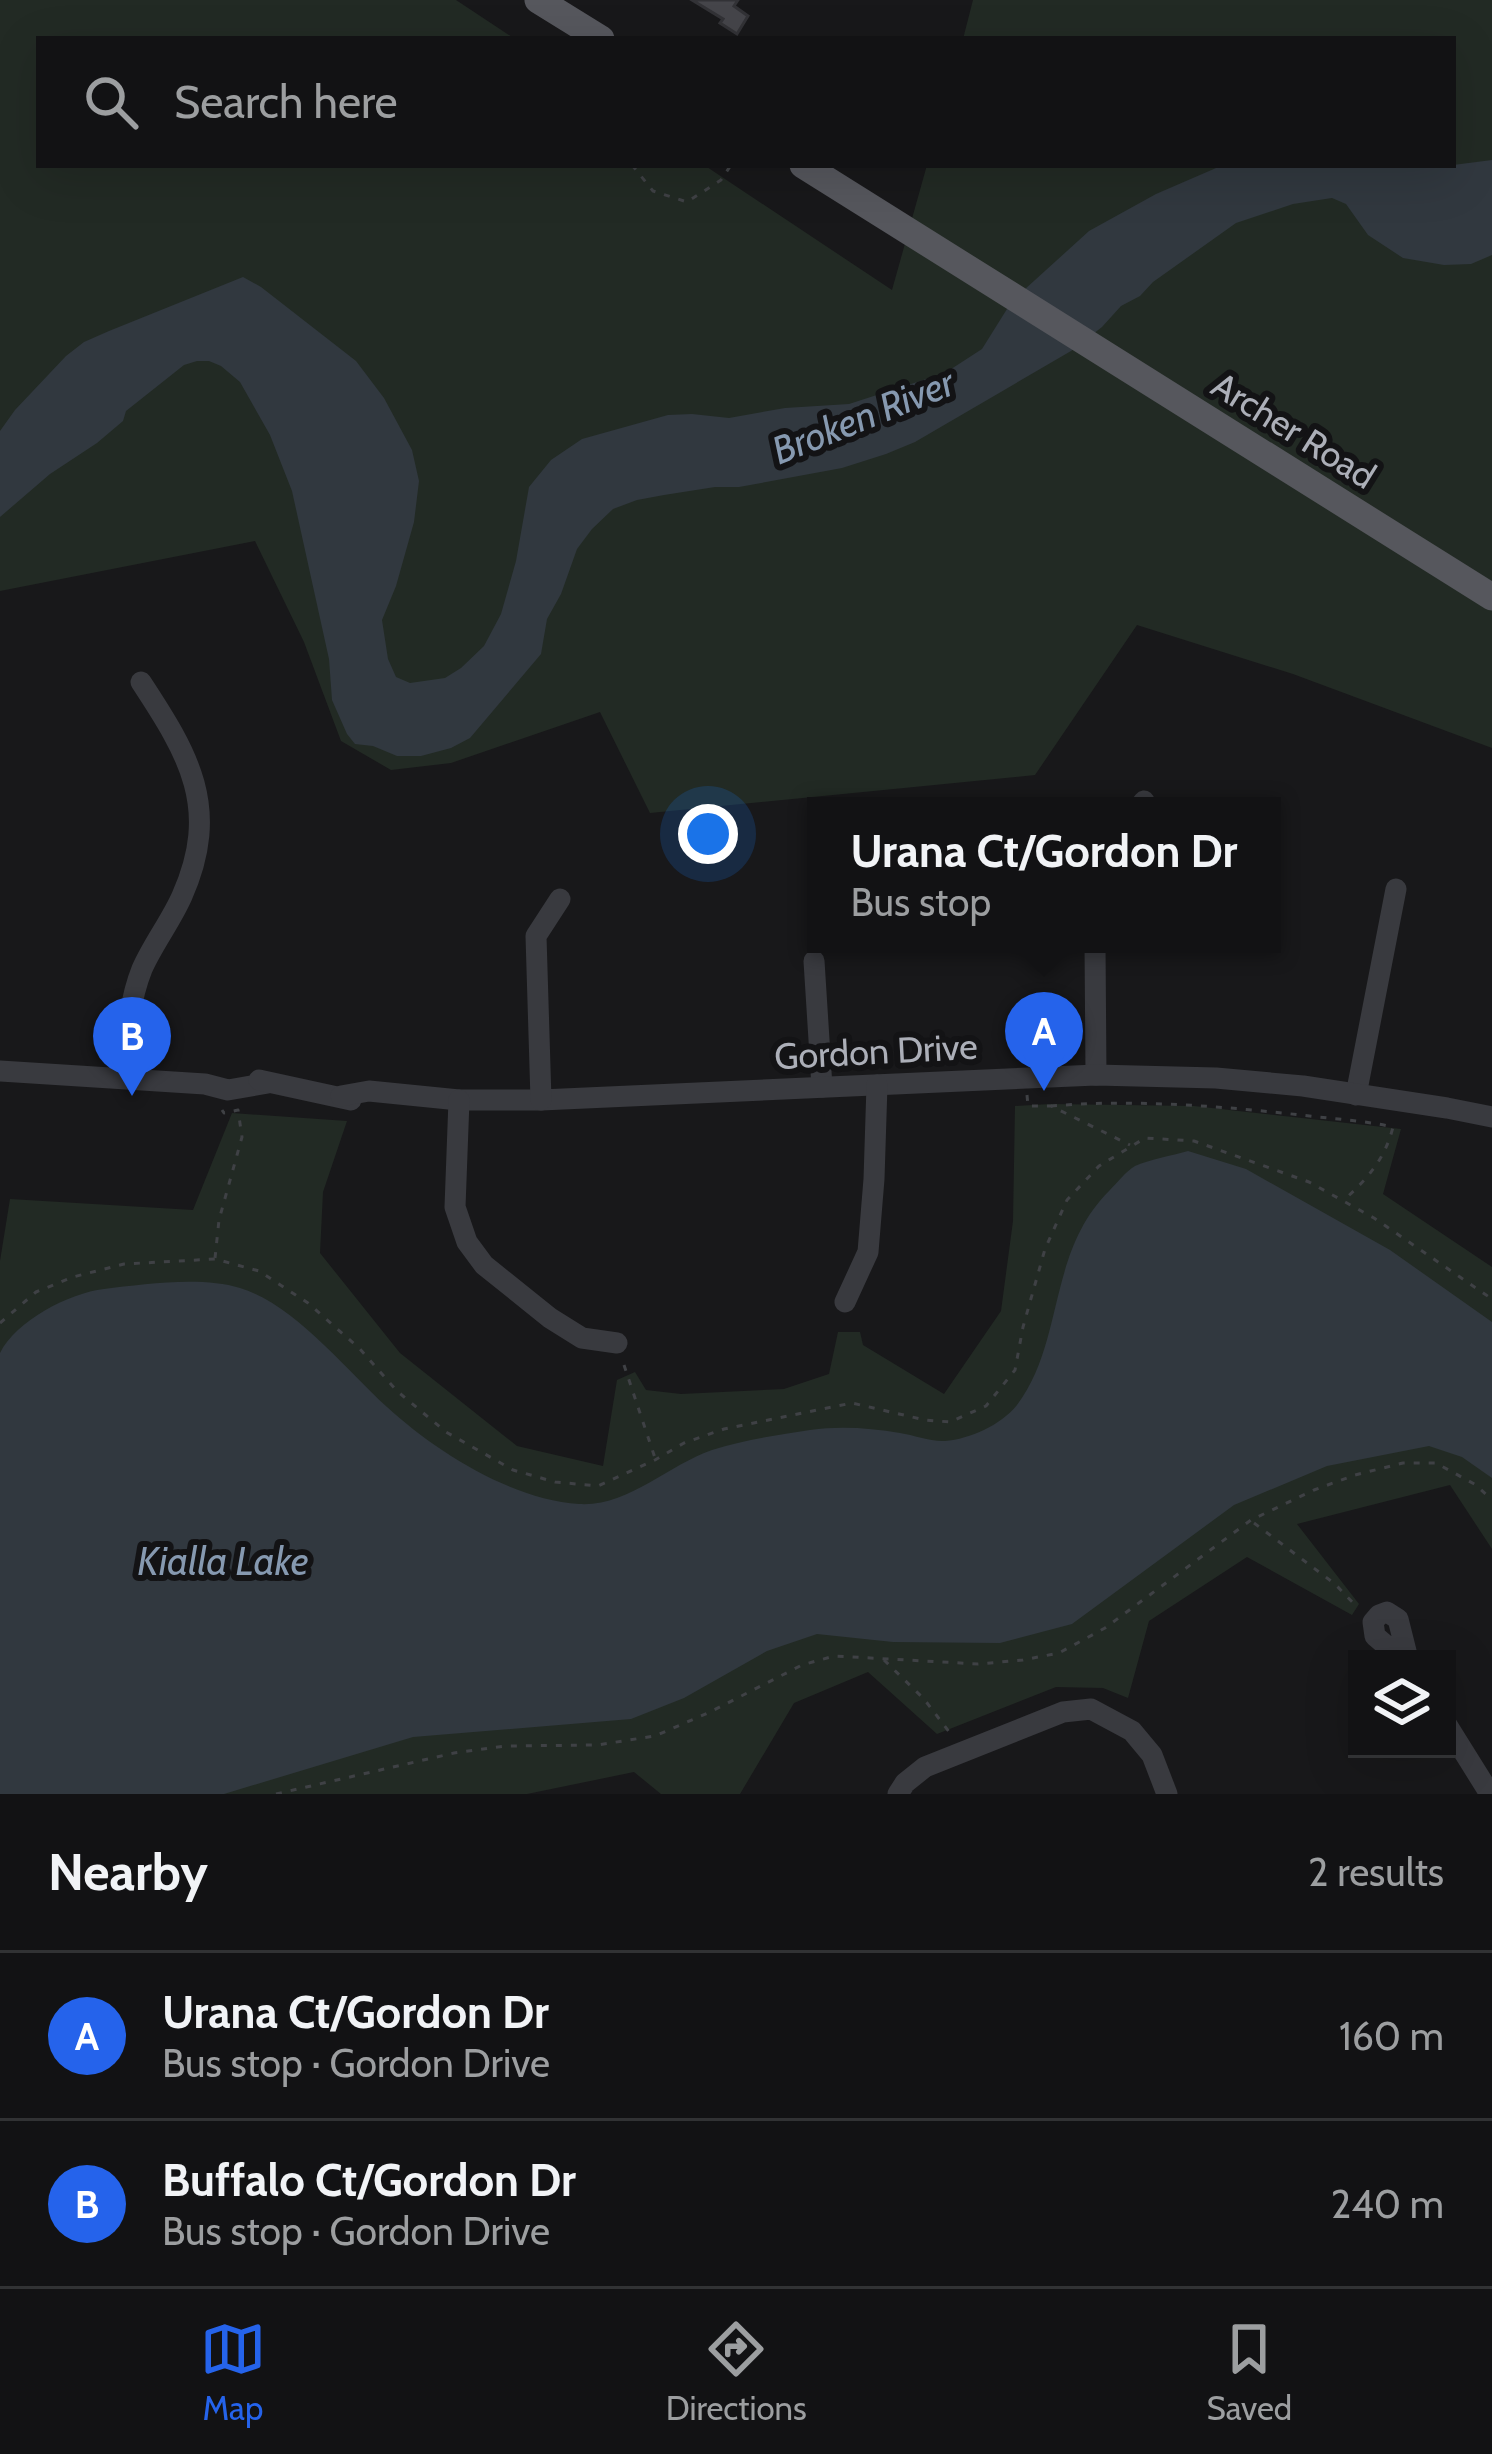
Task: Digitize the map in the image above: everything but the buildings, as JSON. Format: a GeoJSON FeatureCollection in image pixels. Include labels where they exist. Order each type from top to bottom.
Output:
{"type":"FeatureCollection","features":[{"type":"Feature","properties":{"kind":"main road"},"geometry":{"type":"LineString","coordinates":[[538,0],[596,36]]}},
{"type":"Feature","properties":{"kind":"main road","name":"Archer Road"},"geometry":{"type":"LineString","coordinates":[[808,168],[1492,597]]}},
{"type":"Feature","properties":{"kind":"street"},"geometry":{"type":"LineString","coordinates":[[124,1078],[131,1004],[143,967],[182,896],[199,832],[200,801],[193,772],[142,682]]}},
{"type":"Feature","properties":{"kind":"street"},"geometry":{"type":"LineString","coordinates":[[1357,1095],[1396,889]]}},
{"type":"Feature","properties":{"kind":"street"},"geometry":{"type":"LineString","coordinates":[[541,1100],[536,936],[560,898]]}},
{"type":"Feature","properties":{"kind":"street"},"geometry":{"type":"LineString","coordinates":[[1095,953],[1096,1075]]}},
{"type":"Feature","properties":{"kind":"street"},"geometry":{"type":"LineString","coordinates":[[814,961],[822,1088]]}},
{"type":"Feature","properties":{"kind":"street","name":"Gordon Drive"},"geometry":{"type":"LineString","coordinates":[[0,1071],[206,1084],[251,1077],[341,1096],[369,1091],[459,1100],[1027,1077],[1216,1078],[1303,1086],[1492,1118]]}},
{"type":"Feature","properties":{"kind":"street"},"geometry":{"type":"LineString","coordinates":[[845,1302],[868,1252],[877,1085]]}},
{"type":"Feature","properties":{"kind":"street"},"geometry":{"type":"LineString","coordinates":[[459,1100],[455,1207],[466,1242],[484,1265],[550,1318],[582,1338],[617,1343]]}},
{"type":"Feature","properties":{"kind":"street"},"geometry":{"type":"LineString","coordinates":[[1372,1629],[1392,1650]]}},
{"type":"Feature","properties":{"kind":"street"},"geometry":{"type":"LineString","coordinates":[[898,1794],[925,1767],[1063,1712],[1091,1708],[1132,1730],[1152,1756],[1167,1794]]}},
{"type":"Feature","properties":{"kind":"street"},"geometry":{"type":"LineString","coordinates":[[1456,1739],[1490,1794]]}},
{"type":"Feature","properties":{"kind":"path"},"geometry":{"type":"LineString","coordinates":[[634,168],[653,191],[687,202],[721,180],[729,168]]}},
{"type":"Feature","properties":{"kind":"path"},"geometry":{"type":"LineString","coordinates":[[1027,1077],[1028,1106],[1202,1107],[1393,1127],[1383,1158],[1343,1201]]}},
{"type":"Feature","properties":{"kind":"path"},"geometry":{"type":"LineString","coordinates":[[206,1084],[224,1113],[238,1110],[242,1137],[219,1220],[215,1259]]}},
{"type":"Feature","properties":{"kind":"path"},"geometry":{"type":"LineString","coordinates":[[1052,1106],[1132,1146]]}},
{"type":"Feature","properties":{"kind":"path"},"geometry":{"type":"LineString","coordinates":[[0,1324],[36,1292],[124,1264],[215,1259],[260,1271],[308,1303],[446,1432],[513,1470],[555,1482],[598,1486],[684,1443],[724,1429],[852,1403],[950,1422],[986,1406],[1016,1370],[1045,1249],[1066,1200],[1099,1166],[1145,1138],[1194,1141],[1310,1182],[1374,1218],[1492,1299]]}},
{"type":"Feature","properties":{"kind":"path"},"geometry":{"type":"LineString","coordinates":[[617,1343],[655,1460]]}},
{"type":"Feature","properties":{"kind":"path"},"geometry":{"type":"LineString","coordinates":[[276,1794],[506,1746],[597,1745],[655,1736],[802,1665],[834,1656],[979,1664],[1059,1653],[1105,1628],[1251,1520],[1314,1490],[1403,1463],[1436,1462],[1492,1500]]}},
{"type":"Feature","properties":{"kind":"path"},"geometry":{"type":"LineString","coordinates":[[1251,1520],[1349,1597],[1372,1629]]}},
{"type":"Feature","properties":{"kind":"path"},"geometry":{"type":"LineString","coordinates":[[883,1659],[940,1718],[957,1755]]}},
{"type":"Feature","properties":{"kind":"shaded area"},"geometry":{"type":"Polygon","coordinates":[[[0,0],[456,0],[510,36],[36,36],[36,168],[709,168],[892,290],[926,168],[1456,168],[1456,36],[964,36],[973,0],[1492,0],[1492,748],[1293,674],[1137,625],[1035,775],[650,813],[600,712],[451,763],[391,770],[341,741],[304,642],[255,541],[0,591],[0,0]]]}},
{"type":"Feature","properties":{"kind":"shaded area","name":"Kialla Lake"},"geometry":{"type":"Polygon","coordinates":[[[1015,1106],[1194,1106],[1401,1129],[1383,1194],[1492,1267],[1492,1549],[1450,1485],[1297,1524],[1359,1604],[1352,1615],[1247,1557],[1149,1621],[1128,1698],[1103,1688],[1056,1687],[937,1734],[868,1672],[794,1703],[740,1794],[661,1794],[634,1772],[527,1794],[0,1794],[0,1261],[10,1199],[193,1210],[232,1113],[347,1121],[323,1192],[320,1253],[400,1353],[517,1446],[603,1466],[617,1380],[635,1372],[646,1390],[681,1394],[784,1389],[829,1374],[838,1332],[860,1332],[863,1345],[944,1394],[1001,1311],[1013,1221],[1015,1106]]]}},
{"type":"Feature","properties":{"kind":"water","name":"Broken River"},"geometry":{"type":"Polygon","coordinates":[[[1492,160],[1492,255],[1471,264],[1403,258],[1368,235],[1346,204],[1332,198],[1293,204],[1236,223],[1121,306],[1071,351],[915,442],[842,468],[664,495],[613,509],[577,549],[547,619],[541,654],[470,738],[421,756],[397,756],[355,744],[347,734],[332,700],[329,659],[292,491],[270,435],[240,382],[221,366],[209,361],[184,365],[126,411],[123,421],[97,443],[50,474],[0,517],[0,431],[66,356],[84,342],[243,277],[356,361],[384,398],[412,450],[419,481],[414,522],[382,620],[396,677],[410,683],[445,678],[484,646],[501,614],[529,487],[551,460],[582,439],[668,415],[729,418],[849,404],[945,373],[982,349],[1012,301],[1089,231],[1216,168],[1492,160]]]}},
{"type":"Feature","properties":{"kind":"water","name":"Kialla Lake"},"geometry":{"type":"Polygon","coordinates":[[[1188,1151],[1246,1169],[1390,1250],[1492,1322],[1492,1478],[1462,1457],[1429,1446],[1327,1466],[1234,1505],[1072,1624],[1000,1643],[893,1642],[817,1634],[767,1651],[684,1698],[631,1719],[413,1737],[224,1794],[0,1794],[0,1353],[18,1330],[45,1310],[90,1292],[137,1285],[191,1282],[240,1288],[299,1323],[387,1407],[451,1456],[527,1493],[597,1503],[631,1492],[712,1450],[761,1438],[844,1428],[945,1441],[994,1425],[1017,1405],[1032,1380],[1065,1269],[1089,1215],[1132,1168],[1188,1151]]]}},
{"type":"Feature","properties":{"kind":"place","name":"Urana Ct/Gordon Dr"},"geometry":{"type":"Point","coordinates":[1044,1091]}},
{"type":"Feature","properties":{"kind":"place","name":"Buffalo Ct/Gordon Dr"},"geometry":{"type":"Point","coordinates":[132,1096]}}]}
